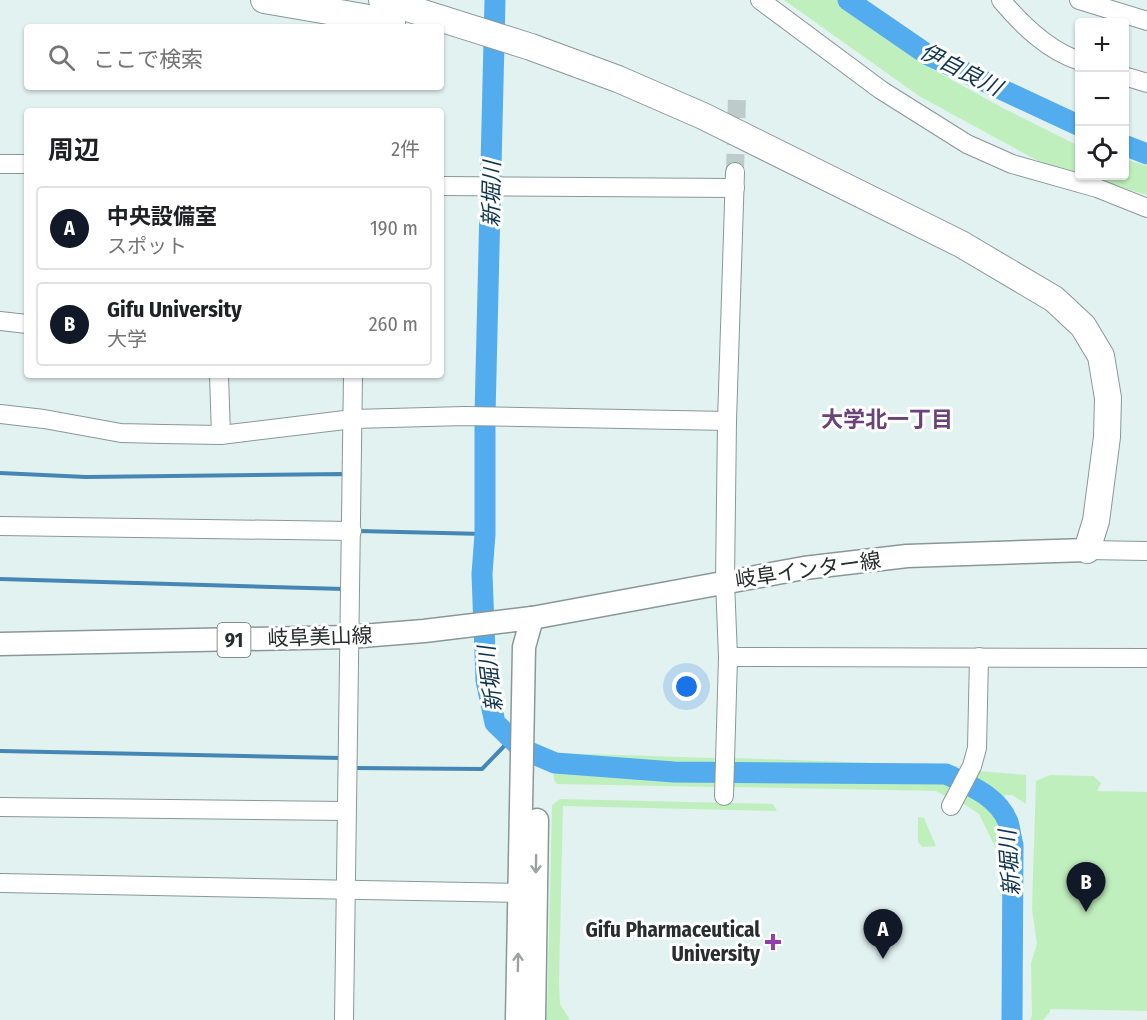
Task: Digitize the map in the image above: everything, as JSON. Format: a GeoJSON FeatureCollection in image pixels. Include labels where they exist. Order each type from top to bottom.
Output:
{"type":"FeatureCollection","features":[{"type":"Feature","properties":{"kind":"highway"},"geometry":{"type":"LineString","coordinates":[[264,0],[395,16]]}},
{"type":"Feature","properties":{"kind":"highway"},"geometry":{"type":"LineString","coordinates":[[332,0],[424,24]]}},
{"type":"Feature","properties":{"kind":"highway"},"geometry":{"type":"LineString","coordinates":[[444,29],[618,79],[703,116],[961,243],[1054,299],[1083,326],[1101,356],[1108,398],[1107,437],[1096,521],[1087,550]]}},
{"type":"Feature","properties":{"kind":"highway"},"geometry":{"type":"LineString","coordinates":[[444,36],[468,36]]}},
{"type":"Feature","properties":{"kind":"main road","name":"岐阜インター線"},"geometry":{"type":"LineString","coordinates":[[532,618],[804,568],[907,556],[1087,550]]}},
{"type":"Feature","properties":{"kind":"main road","name":"岐阜美山線"},"geometry":{"type":"LineString","coordinates":[[0,644],[349,637],[468,628],[532,618]]}},
{"type":"Feature","properties":{"kind":"main road"},"geometry":{"type":"LineString","coordinates":[[532,618],[524,647],[530,736],[534,1020]]}},
{"type":"Feature","properties":{"kind":"main road"},"geometry":{"type":"LineString","coordinates":[[517,1020],[520,893],[530,782]]}},
{"type":"Feature","properties":{"kind":"street"},"geometry":{"type":"LineString","coordinates":[[760,0],[881,90],[967,144],[1012,164],[1097,188],[1147,208]]}},
{"type":"Feature","properties":{"kind":"street"},"geometry":{"type":"LineString","coordinates":[[1001,0],[1040,40],[1075,60]]}},
{"type":"Feature","properties":{"kind":"street"},"geometry":{"type":"LineString","coordinates":[[1079,0],[1147,21]]}},
{"type":"Feature","properties":{"kind":"street"},"geometry":{"type":"LineString","coordinates":[[1129,77],[1147,83]]}},
{"type":"Feature","properties":{"kind":"street"},"geometry":{"type":"LineString","coordinates":[[0,164],[24,164]]}},
{"type":"Feature","properties":{"kind":"street"},"geometry":{"type":"LineString","coordinates":[[444,186],[735,180],[727,421],[725,581],[728,657],[724,796]]}},
{"type":"Feature","properties":{"kind":"street"},"geometry":{"type":"LineString","coordinates":[[0,321],[24,324]]}},
{"type":"Feature","properties":{"kind":"street"},"geometry":{"type":"LineString","coordinates":[[219,378],[221,435]]}},
{"type":"Feature","properties":{"kind":"street"},"geometry":{"type":"LineString","coordinates":[[344,1020],[353,378]]}},
{"type":"Feature","properties":{"kind":"street"},"geometry":{"type":"LineString","coordinates":[[0,414],[44,419],[121,433],[221,435],[353,419],[465,416],[727,421]]}},
{"type":"Feature","properties":{"kind":"street"},"geometry":{"type":"LineString","coordinates":[[0,526],[352,531]]}},
{"type":"Feature","properties":{"kind":"street"},"geometry":{"type":"LineString","coordinates":[[1087,550],[1147,550]]}},
{"type":"Feature","properties":{"kind":"street"},"geometry":{"type":"LineString","coordinates":[[728,657],[1147,658]]}},
{"type":"Feature","properties":{"kind":"street"},"geometry":{"type":"LineString","coordinates":[[951,806],[972,766],[977,748],[979,657]]}},
{"type":"Feature","properties":{"kind":"street"},"geometry":{"type":"LineString","coordinates":[[0,807],[346,811]]}},
{"type":"Feature","properties":{"kind":"street"},"geometry":{"type":"LineString","coordinates":[[0,883],[520,893]]}},
{"type":"Feature","properties":{"kind":"green space"},"geometry":{"type":"Polygon","coordinates":[[[784,0],[838,0],[923,64],[1075,144],[1075,173],[1040,162],[919,96],[784,0]]]}},
{"type":"Feature","properties":{"kind":"green space"},"geometry":{"type":"Polygon","coordinates":[[[1129,160],[1147,166],[1147,195],[1098,180],[1129,180],[1129,160]]]}},
{"type":"Feature","properties":{"kind":"green space"},"geometry":{"type":"Polygon","coordinates":[[[556,753],[715,758],[712,769],[555,761],[556,753]]]}},
{"type":"Feature","properties":{"kind":"green space"},"geometry":{"type":"Polygon","coordinates":[[[733,758],[961,766],[943,771],[733,768],[733,758]]]}},
{"type":"Feature","properties":{"kind":"green space"},"geometry":{"type":"Polygon","coordinates":[[[553,767],[715,778],[714,787],[557,784],[554,780],[553,767]]]}},
{"type":"Feature","properties":{"kind":"green space"},"geometry":{"type":"Polygon","coordinates":[[[978,771],[1026,775],[1026,804],[1012,795],[1005,795],[999,823],[1013,860],[1004,865],[979,814],[961,802],[978,771]]]}},
{"type":"Feature","properties":{"kind":"green space"},"geometry":{"type":"Polygon","coordinates":[[[1050,775],[1093,776],[1101,783],[1097,791],[1147,792],[1147,1011],[1050,1009],[1043,1020],[1030,1020],[1032,1015],[1031,963],[1037,944],[1032,909],[1036,781],[1050,775]]]}},
{"type":"Feature","properties":{"kind":"green space"},"geometry":{"type":"Polygon","coordinates":[[[732,776],[945,778],[953,783],[945,796],[936,791],[733,787],[732,776]]]}},
{"type":"Feature","properties":{"kind":"green space"},"geometry":{"type":"Polygon","coordinates":[[[560,799],[773,804],[777,811],[563,806],[559,982],[560,1004],[570,1020],[547,1020],[552,805],[560,799]]]}},
{"type":"Feature","properties":{"kind":"green space"},"geometry":{"type":"Polygon","coordinates":[[[918,817],[924,818],[936,846],[922,847],[918,842],[918,817]]]}},
{"type":"Feature","properties":{"kind":"waterway","name":"新堀川"},"geometry":{"type":"LineString","coordinates":[[495,0],[485,415],[485,534],[482,574],[486,680],[495,723],[522,749],[555,763],[674,772],[946,774],[982,792],[1003,813],[1008,822],[1013,845],[1012,1020]]}},
{"type":"Feature","properties":{"kind":"waterway","name":"伊自良川"},"geometry":{"type":"LineString","coordinates":[[848,0],[928,55],[1075,124]]}},
{"type":"Feature","properties":{"kind":"waterway","name":"伊自良川"},"geometry":{"type":"LineString","coordinates":[[1129,147],[1147,154]]}},
{"type":"Feature","properties":{"kind":"waterway"},"geometry":{"type":"LineString","coordinates":[[0,473],[86,477],[344,474],[345,477]]}},
{"type":"Feature","properties":{"kind":"waterway"},"geometry":{"type":"LineString","coordinates":[[358,531],[485,534]]}},
{"type":"Feature","properties":{"kind":"waterway"},"geometry":{"type":"LineString","coordinates":[[0,579],[344,589]]}},
{"type":"Feature","properties":{"kind":"waterway"},"geometry":{"type":"LineString","coordinates":[[354,768],[482,769],[511,739]]}},
{"type":"Feature","properties":{"kind":"waterway"},"geometry":{"type":"LineString","coordinates":[[0,751],[341,758]]}},
{"type":"Feature","properties":{"kind":"tunnel"},"geometry":{"type":"LineString","coordinates":[[735,172],[737,95]]}},
{"type":"Feature","properties":{"kind":"place","name":"Gifu University"},"geometry":{"type":"Point","coordinates":[1086,912]}},
{"type":"Feature","properties":{"kind":"place","name":"Gifu Pharmaceutical University"},"geometry":{"type":"Point","coordinates":[773,942]}},
{"type":"Feature","properties":{"kind":"place","name":"中央設備室"},"geometry":{"type":"Point","coordinates":[883,959]}},
{"type":"Feature","properties":{"kind":"district","name":"大学北一丁目"},"geometry":{"type":"Point","coordinates":[887,419]}}]}
